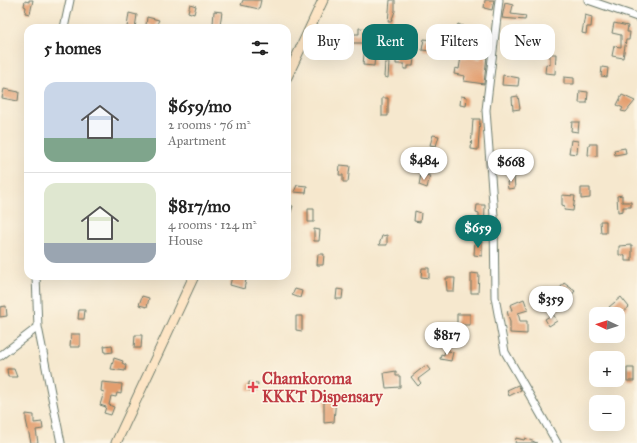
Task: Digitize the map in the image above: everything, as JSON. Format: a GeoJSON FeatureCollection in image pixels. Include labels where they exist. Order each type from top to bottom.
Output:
{"type":"FeatureCollection","features":[{"type":"Feature","properties":{"kind":"street"},"geometry":{"type":"LineString","coordinates":[[65,24],[70,0]]}},
{"type":"Feature","properties":{"kind":"street"},"geometry":{"type":"LineString","coordinates":[[291,68],[323,0]]}},
{"type":"Feature","properties":{"kind":"street"},"geometry":{"type":"LineString","coordinates":[[499,0],[486,110],[494,216],[495,297],[505,352],[541,417],[558,443]]}},
{"type":"Feature","properties":{"kind":"street"},"geometry":{"type":"LineString","coordinates":[[588,0],[637,16]]}},
{"type":"Feature","properties":{"kind":"street"},"geometry":{"type":"LineString","coordinates":[[36,280],[38,328],[61,443]]}},
{"type":"Feature","properties":{"kind":"street"},"geometry":{"type":"LineString","coordinates":[[116,443],[192,280]]}},
{"type":"Feature","properties":{"kind":"street"},"geometry":{"type":"LineString","coordinates":[[0,356],[38,328]]}},
{"type":"Feature","properties":{"kind":"building"},"geometry":{"type":"Polygon","coordinates":[[[29,0],[33,0],[30,14],[25,13],[26,7],[24,6],[25,1],[29,2],[29,0]]]}},
{"type":"Feature","properties":{"kind":"building"},"geometry":{"type":"Polygon","coordinates":[[[243,0],[261,0],[259,9],[241,5],[243,0]]]}},
{"type":"Feature","properties":{"kind":"building"},"geometry":{"type":"Polygon","coordinates":[[[390,0],[395,0],[395,11],[391,22],[388,22],[390,0]]]}},
{"type":"Feature","properties":{"kind":"building"},"geometry":{"type":"Polygon","coordinates":[[[485,0],[494,0],[492,10],[484,8],[485,0]]]}},
{"type":"Feature","properties":{"kind":"building"},"geometry":{"type":"Polygon","coordinates":[[[505,3],[513,5],[511,14],[526,16],[525,20],[502,18],[505,3]]]}},
{"type":"Feature","properties":{"kind":"building"},"geometry":{"type":"Polygon","coordinates":[[[190,4],[196,6],[194,14],[188,12],[190,4]]]}},
{"type":"Feature","properties":{"kind":"building"},"geometry":{"type":"Polygon","coordinates":[[[214,11],[222,12],[220,24],[213,24],[214,11]]]}},
{"type":"Feature","properties":{"kind":"building"},"geometry":{"type":"Polygon","coordinates":[[[129,13],[137,15],[136,24],[127,24],[129,13]]]}},
{"type":"Feature","properties":{"kind":"building"},"geometry":{"type":"Polygon","coordinates":[[[585,15],[592,17],[591,27],[587,27],[586,34],[582,33],[585,15]]]}},
{"type":"Feature","properties":{"kind":"building"},"geometry":{"type":"Polygon","coordinates":[[[147,17],[159,20],[157,24],[146,24],[147,17]]]}},
{"type":"Feature","properties":{"kind":"building"},"geometry":{"type":"Polygon","coordinates":[[[614,23],[628,26],[627,32],[630,32],[629,40],[626,40],[623,58],[612,56],[614,46],[621,47],[621,35],[612,33],[614,23]]]}},
{"type":"Feature","properties":{"kind":"building"},"geometry":{"type":"Polygon","coordinates":[[[359,28],[362,28],[362,43],[354,43],[354,34],[359,34],[359,28]]]}},
{"type":"Feature","properties":{"kind":"building"},"geometry":{"type":"Polygon","coordinates":[[[424,39],[426,39],[426,50],[422,50],[424,39]]]}},
{"type":"Feature","properties":{"kind":"building"},"geometry":{"type":"Polygon","coordinates":[[[556,54],[555,74],[545,73],[546,64],[550,65],[550,60],[555,60],[556,54]]]}},
{"type":"Feature","properties":{"kind":"building"},"geometry":{"type":"Polygon","coordinates":[[[363,60],[375,60],[374,66],[363,65],[363,60]]]}},
{"type":"Feature","properties":{"kind":"building"},"geometry":{"type":"Polygon","coordinates":[[[396,60],[414,60],[413,66],[408,66],[408,69],[404,69],[404,64],[396,64],[396,60]]]}},
{"type":"Feature","properties":{"kind":"building"},"geometry":{"type":"Polygon","coordinates":[[[460,60],[486,60],[484,84],[464,81],[465,76],[454,74],[455,68],[459,69],[460,60]]]}},
{"type":"Feature","properties":{"kind":"building"},"geometry":{"type":"Polygon","coordinates":[[[385,63],[389,63],[388,78],[384,77],[385,63]]]}},
{"type":"Feature","properties":{"kind":"building"},"geometry":{"type":"Polygon","coordinates":[[[602,67],[608,68],[607,77],[601,76],[602,67]]]}},
{"type":"Feature","properties":{"kind":"building"},"geometry":{"type":"Polygon","coordinates":[[[503,75],[519,78],[518,86],[502,85],[503,75]]]}},
{"type":"Feature","properties":{"kind":"building"},"geometry":{"type":"Polygon","coordinates":[[[564,77],[574,78],[574,84],[564,84],[564,77]]]}},
{"type":"Feature","properties":{"kind":"building"},"geometry":{"type":"Polygon","coordinates":[[[4,89],[19,92],[18,101],[2,98],[4,89]]]}},
{"type":"Feature","properties":{"kind":"building"},"geometry":{"type":"Polygon","coordinates":[[[580,91],[588,92],[587,103],[579,103],[580,91]]]}},
{"type":"Feature","properties":{"kind":"building"},"geometry":{"type":"Polygon","coordinates":[[[622,95],[635,101],[626,112],[621,111],[623,108],[617,105],[622,95]]]}},
{"type":"Feature","properties":{"kind":"building"},"geometry":{"type":"Polygon","coordinates":[[[461,96],[467,97],[466,106],[460,105],[461,96]]]}},
{"type":"Feature","properties":{"kind":"building"},"geometry":{"type":"Polygon","coordinates":[[[518,96],[520,109],[513,110],[512,97],[518,96]]]}},
{"type":"Feature","properties":{"kind":"building"},"geometry":{"type":"Polygon","coordinates":[[[382,98],[388,98],[388,116],[382,116],[382,98]]]}},
{"type":"Feature","properties":{"kind":"building"},"geometry":{"type":"Polygon","coordinates":[[[473,119],[480,119],[478,150],[471,149],[473,119]]]}},
{"type":"Feature","properties":{"kind":"building"},"geometry":{"type":"Polygon","coordinates":[[[572,122],[579,122],[578,132],[571,131],[572,122]]]}},
{"type":"Feature","properties":{"kind":"building"},"geometry":{"type":"Polygon","coordinates":[[[433,135],[439,136],[436,146],[430,145],[433,135]]]}},
{"type":"Feature","properties":{"kind":"building"},"geometry":{"type":"Polygon","coordinates":[[[571,140],[578,141],[577,154],[569,153],[571,140]]]}},
{"type":"Feature","properties":{"kind":"building"},"geometry":{"type":"Polygon","coordinates":[[[589,144],[597,144],[597,156],[588,155],[589,144]]]}},
{"type":"Feature","properties":{"kind":"building"},"geometry":{"type":"Polygon","coordinates":[[[625,148],[626,153],[615,155],[614,150],[625,148]]]}},
{"type":"Feature","properties":{"kind":"building"},"geometry":{"type":"Polygon","coordinates":[[[340,165],[350,166],[348,182],[343,182],[343,175],[339,175],[340,165]]]}},
{"type":"Feature","properties":{"kind":"building"},"geometry":{"type":"Polygon","coordinates":[[[421,174],[430,176],[427,188],[419,185],[421,174]]]}},
{"type":"Feature","properties":{"kind":"building"},"geometry":{"type":"Polygon","coordinates":[[[509,177],[514,177],[515,188],[508,189],[507,182],[510,182],[509,177]]]}},
{"type":"Feature","properties":{"kind":"building"},"geometry":{"type":"Polygon","coordinates":[[[297,185],[307,186],[306,193],[294,192],[297,185]]]}},
{"type":"Feature","properties":{"kind":"building"},"geometry":{"type":"Polygon","coordinates":[[[581,188],[590,188],[590,198],[581,199],[581,188]]]}},
{"type":"Feature","properties":{"kind":"building"},"geometry":{"type":"Polygon","coordinates":[[[562,195],[575,196],[573,211],[564,210],[565,206],[562,205],[562,195]]]}},
{"type":"Feature","properties":{"kind":"building"},"geometry":{"type":"Polygon","coordinates":[[[622,195],[622,202],[631,202],[631,207],[623,207],[623,211],[618,212],[617,196],[622,195]]]}},
{"type":"Feature","properties":{"kind":"building"},"geometry":{"type":"Polygon","coordinates":[[[477,205],[485,205],[484,238],[479,238],[479,213],[476,212],[477,205]]]}},
{"type":"Feature","properties":{"kind":"building"},"geometry":{"type":"Polygon","coordinates":[[[308,209],[314,209],[314,222],[308,222],[308,209]]]}},
{"type":"Feature","properties":{"kind":"building"},"geometry":{"type":"Polygon","coordinates":[[[415,211],[421,213],[420,222],[414,221],[415,211]]]}},
{"type":"Feature","properties":{"kind":"building"},"geometry":{"type":"Polygon","coordinates":[[[600,221],[606,221],[606,233],[601,233],[600,221]]]}},
{"type":"Feature","properties":{"kind":"building"},"geometry":{"type":"Polygon","coordinates":[[[314,229],[320,230],[319,241],[314,241],[314,229]]]}},
{"type":"Feature","properties":{"kind":"building"},"geometry":{"type":"Polygon","coordinates":[[[387,235],[387,245],[379,245],[382,236],[387,235]]]}},
{"type":"Feature","properties":{"kind":"building"},"geometry":{"type":"Polygon","coordinates":[[[475,241],[482,242],[482,256],[474,255],[475,241]]]}},
{"type":"Feature","properties":{"kind":"building"},"geometry":{"type":"Polygon","coordinates":[[[632,245],[632,261],[625,261],[625,255],[619,255],[619,246],[632,245]]]}},
{"type":"Feature","properties":{"kind":"building"},"geometry":{"type":"Polygon","coordinates":[[[318,254],[324,254],[323,265],[317,265],[318,254]]]}},
{"type":"Feature","properties":{"kind":"building"},"geometry":{"type":"Polygon","coordinates":[[[422,268],[429,268],[429,278],[421,277],[422,268]]]}},
{"type":"Feature","properties":{"kind":"building"},"geometry":{"type":"Polygon","coordinates":[[[471,273],[479,274],[478,293],[471,293],[471,273]]]}},
{"type":"Feature","properties":{"kind":"building"},"geometry":{"type":"Polygon","coordinates":[[[446,278],[455,278],[454,291],[447,291],[446,278]]]}},
{"type":"Feature","properties":{"kind":"building"},"geometry":{"type":"Polygon","coordinates":[[[231,280],[246,280],[244,289],[230,285],[231,280]]]}},
{"type":"Feature","properties":{"kind":"building"},"geometry":{"type":"Polygon","coordinates":[[[564,283],[575,291],[565,303],[555,295],[564,283]]]}},
{"type":"Feature","properties":{"kind":"building"},"geometry":{"type":"Polygon","coordinates":[[[295,289],[302,291],[300,298],[292,295],[295,289]]]}},
{"type":"Feature","properties":{"kind":"building"},"geometry":{"type":"Polygon","coordinates":[[[337,289],[343,290],[342,299],[336,299],[337,289]]]}},
{"type":"Feature","properties":{"kind":"building"},"geometry":{"type":"Polygon","coordinates":[[[142,296],[149,298],[147,307],[139,305],[142,296]]]}},
{"type":"Feature","properties":{"kind":"building"},"geometry":{"type":"Polygon","coordinates":[[[621,297],[629,307],[625,310],[625,307],[609,307],[621,297]]]}},
{"type":"Feature","properties":{"kind":"building"},"geometry":{"type":"Polygon","coordinates":[[[524,299],[528,310],[518,313],[520,321],[527,321],[527,334],[510,333],[510,322],[507,311],[512,310],[510,305],[524,299]]]}},
{"type":"Feature","properties":{"kind":"building"},"geometry":{"type":"Polygon","coordinates":[[[6,306],[7,316],[0,317],[0,307],[6,306]]]}},
{"type":"Feature","properties":{"kind":"building"},"geometry":{"type":"Polygon","coordinates":[[[79,310],[85,310],[84,319],[78,319],[79,310]]]}},
{"type":"Feature","properties":{"kind":"building"},"geometry":{"type":"Polygon","coordinates":[[[457,314],[470,314],[470,325],[457,325],[457,314]]]}},
{"type":"Feature","properties":{"kind":"building"},"geometry":{"type":"Polygon","coordinates":[[[553,314],[557,321],[549,326],[545,319],[553,314]]]}},
{"type":"Feature","properties":{"kind":"building"},"geometry":{"type":"Polygon","coordinates":[[[296,316],[302,316],[302,331],[296,330],[296,316]]]}},
{"type":"Feature","properties":{"kind":"building"},"geometry":{"type":"Polygon","coordinates":[[[71,334],[80,334],[80,347],[70,347],[71,334]]]}},
{"type":"Feature","properties":{"kind":"building"},"geometry":{"type":"Polygon","coordinates":[[[135,335],[142,335],[141,348],[134,348],[135,335]]]}},
{"type":"Feature","properties":{"kind":"building"},"geometry":{"type":"Polygon","coordinates":[[[112,345],[113,352],[105,353],[104,346],[112,345]]]}},
{"type":"Feature","properties":{"kind":"building"},"geometry":{"type":"Polygon","coordinates":[[[445,350],[453,352],[451,361],[440,359],[441,354],[444,355],[445,350]]]}},
{"type":"Feature","properties":{"kind":"building"},"geometry":{"type":"Polygon","coordinates":[[[114,358],[123,361],[122,363],[126,365],[125,371],[111,369],[114,358]]]}},
{"type":"Feature","properties":{"kind":"building"},"geometry":{"type":"Polygon","coordinates":[[[426,365],[430,370],[418,379],[421,383],[418,386],[411,377],[426,365]]]}},
{"type":"Feature","properties":{"kind":"building"},"geometry":{"type":"Polygon","coordinates":[[[627,368],[634,368],[634,381],[627,381],[627,368]]]}},
{"type":"Feature","properties":{"kind":"building"},"geometry":{"type":"Polygon","coordinates":[[[7,369],[14,369],[17,377],[8,377],[7,369]]]}},
{"type":"Feature","properties":{"kind":"building"},"geometry":{"type":"Polygon","coordinates":[[[396,371],[396,376],[400,376],[400,387],[386,388],[384,373],[396,371]]]}},
{"type":"Feature","properties":{"kind":"building"},"geometry":{"type":"Polygon","coordinates":[[[102,382],[122,384],[121,394],[117,393],[116,397],[111,396],[109,405],[114,407],[111,415],[104,413],[106,407],[100,405],[104,392],[101,391],[102,382]]]}},
{"type":"Feature","properties":{"kind":"building","name":"Chamkoroma KKKT Dispensary"},"geometry":{"type":"Polygon","coordinates":[[[249,382],[258,383],[257,391],[248,390],[249,382]]]}},
{"type":"Feature","properties":{"kind":"building"},"geometry":{"type":"Polygon","coordinates":[[[518,385],[521,390],[509,396],[507,390],[518,385]]]}},
{"type":"Feature","properties":{"kind":"building"},"geometry":{"type":"Polygon","coordinates":[[[324,396],[336,397],[334,422],[324,423],[324,396]]]}},
{"type":"Feature","properties":{"kind":"building"},"geometry":{"type":"Polygon","coordinates":[[[26,414],[34,415],[34,423],[42,422],[43,429],[36,430],[38,443],[31,443],[26,414]]]}},
{"type":"Feature","properties":{"kind":"building"},"geometry":{"type":"Polygon","coordinates":[[[516,438],[524,440],[525,438],[537,443],[515,443],[516,438]]]}},
{"type":"Feature","properties":{"kind":"place","name":"Chamkoroma KKKT Dispensary"},"geometry":{"type":"Point","coordinates":[253,387]}}]}
